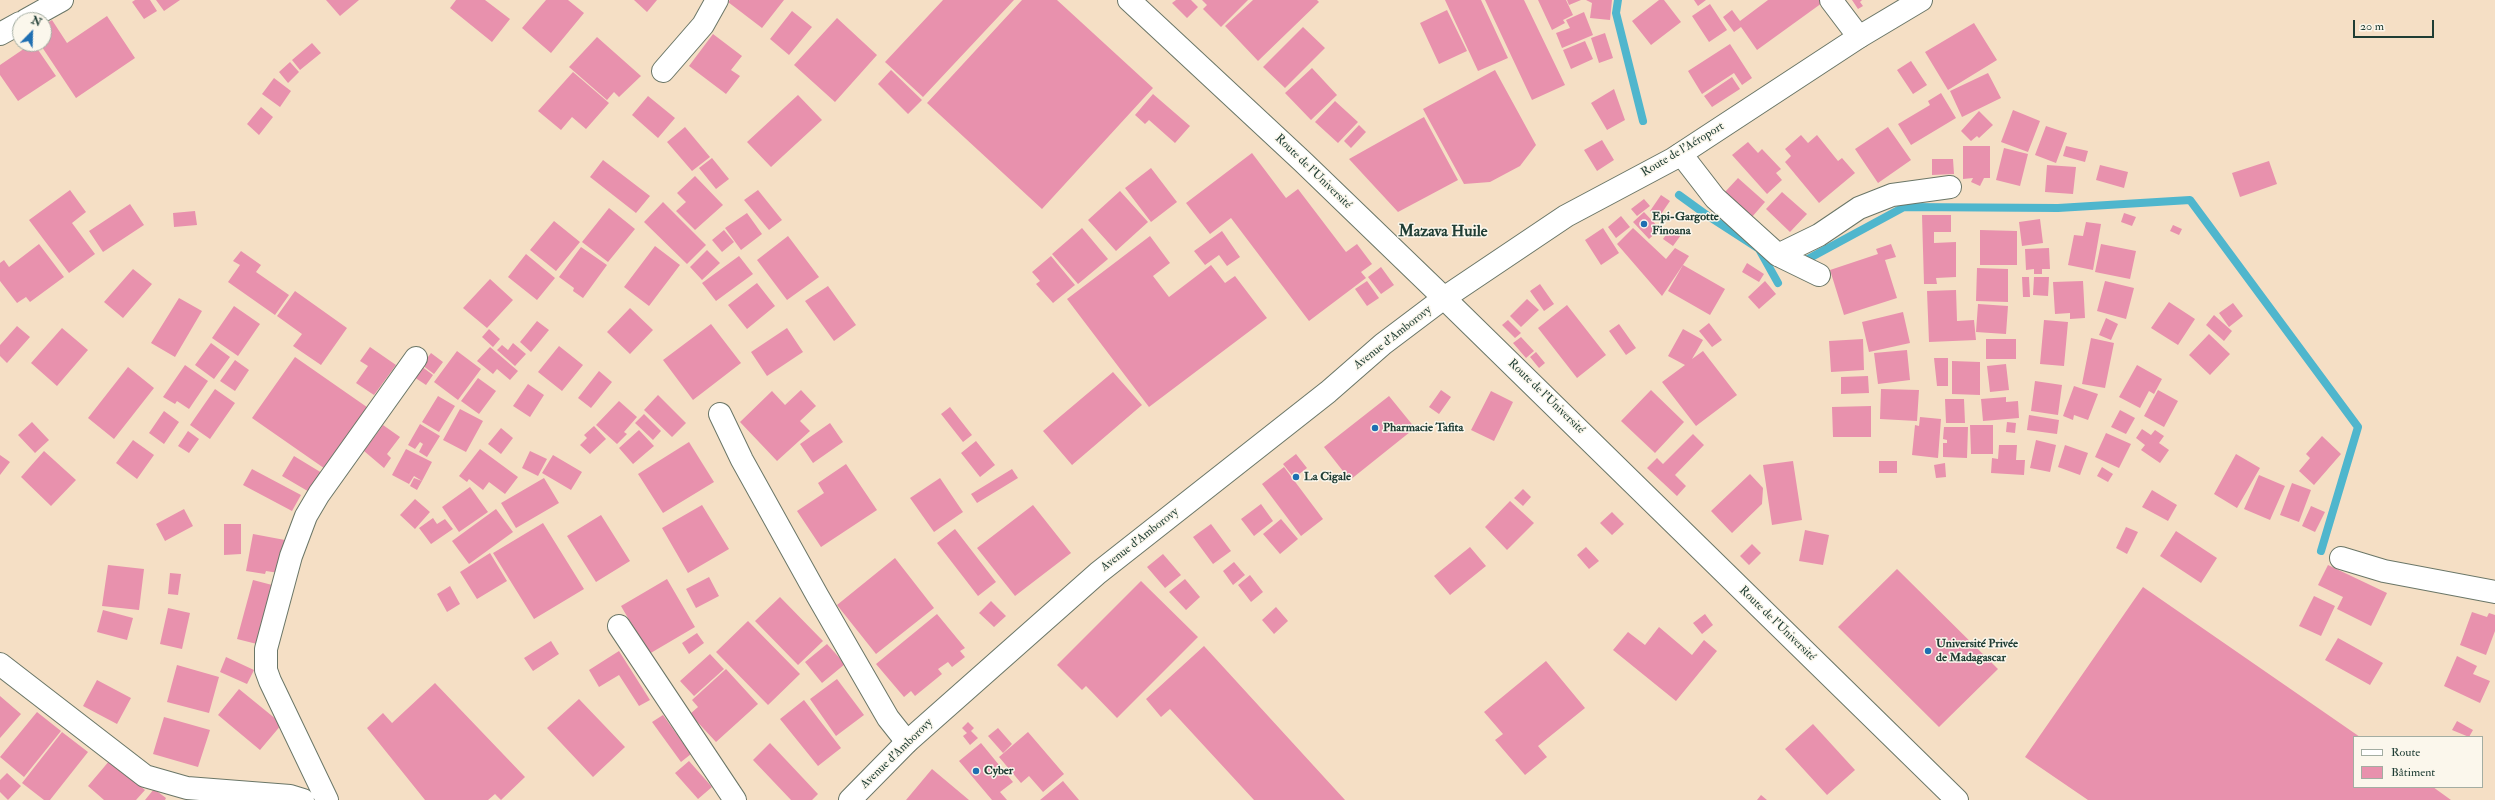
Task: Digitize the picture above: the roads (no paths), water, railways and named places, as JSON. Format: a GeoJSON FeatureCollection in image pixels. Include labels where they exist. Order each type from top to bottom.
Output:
{"type":"FeatureCollection","features":[{"type":"Feature","properties":{"kind":"street"},"geometry":{"type":"LineString","coordinates":[[40,12],[62,0]]}},
{"type":"Feature","properties":{"kind":"street"},"geometry":{"type":"LineString","coordinates":[[663,71],[703,25],[717,0]]}},
{"type":"Feature","properties":{"kind":"street","name":"Route de l'Université"},"geometry":{"type":"LineString","coordinates":[[1129,0],[1302,161],[1444,298],[1957,800]]}},
{"type":"Feature","properties":{"kind":"street"},"geometry":{"type":"LineString","coordinates":[[1831,0],[1859,37]]}},
{"type":"Feature","properties":{"kind":"street","name":"Route de l'Aéroport"},"geometry":{"type":"LineString","coordinates":[[1444,298],[1566,216],[1681,154],[1859,37],[1921,0]]}},
{"type":"Feature","properties":{"kind":"street"},"geometry":{"type":"LineString","coordinates":[[0,34],[12,27]]}},
{"type":"Feature","properties":{"kind":"street"},"geometry":{"type":"LineString","coordinates":[[1681,154],[1714,198],[1778,255],[1819,275]]}},
{"type":"Feature","properties":{"kind":"street"},"geometry":{"type":"LineString","coordinates":[[1778,255],[1819,235],[1859,208],[1892,195],[1950,187]]}},
{"type":"Feature","properties":{"kind":"street","name":"Avenue d'Amborovy"},"geometry":{"type":"LineString","coordinates":[[850,800],[907,742],[1098,573],[1328,392],[1383,344],[1444,298]]}},
{"type":"Feature","properties":{"kind":"street"},"geometry":{"type":"LineString","coordinates":[[326,800],[270,681],[266,670],[266,649],[290,556],[306,516],[319,494],[416,358]]}},
{"type":"Feature","properties":{"kind":"street"},"geometry":{"type":"LineString","coordinates":[[720,414],[742,460],[821,602],[888,718],[907,742]]}},
{"type":"Feature","properties":{"kind":"street"},"geometry":{"type":"LineString","coordinates":[[2341,558],[2384,570],[2495,592]]}},
{"type":"Feature","properties":{"kind":"street"},"geometry":{"type":"LineString","coordinates":[[619,626],[735,800]]}},
{"type":"Feature","properties":{"kind":"street"},"geometry":{"type":"LineString","coordinates":[[0,664],[144,776],[187,788],[290,796],[303,800]]}},
{"type":"Feature","properties":{"kind":"waterway"},"geometry":{"type":"LineString","coordinates":[[1618,0],[1616,13],[1643,121]]}},
{"type":"Feature","properties":{"kind":"waterway"},"geometry":{"type":"LineString","coordinates":[[1679,195],[1759,249],[1778,283]]}},
{"type":"Feature","properties":{"kind":"waterway"},"geometry":{"type":"LineString","coordinates":[[1806,260],[1904,207],[2058,208],[2190,200],[2358,427],[2321,551]]}},
{"type":"Feature","properties":{"kind":"place","name":"Epi-Gargotte Finoana"},"geometry":{"type":"Point","coordinates":[1644,224]}},
{"type":"Feature","properties":{"kind":"place","name":"Pharmacie Tafita"},"geometry":{"type":"Point","coordinates":[1375,428]}},
{"type":"Feature","properties":{"kind":"place","name":"La Cigale"},"geometry":{"type":"Point","coordinates":[1296,477]}},
{"type":"Feature","properties":{"kind":"place","name":"Université Privée de Madagascar"},"geometry":{"type":"Point","coordinates":[1928,651]}},
{"type":"Feature","properties":{"kind":"place","name":"Cyber"},"geometry":{"type":"Point","coordinates":[976,771]}},
{"type":"Feature","properties":{"kind":"district","name":"Mazava Huile"},"geometry":{"type":"Point","coordinates":[1443,233]}}]}
